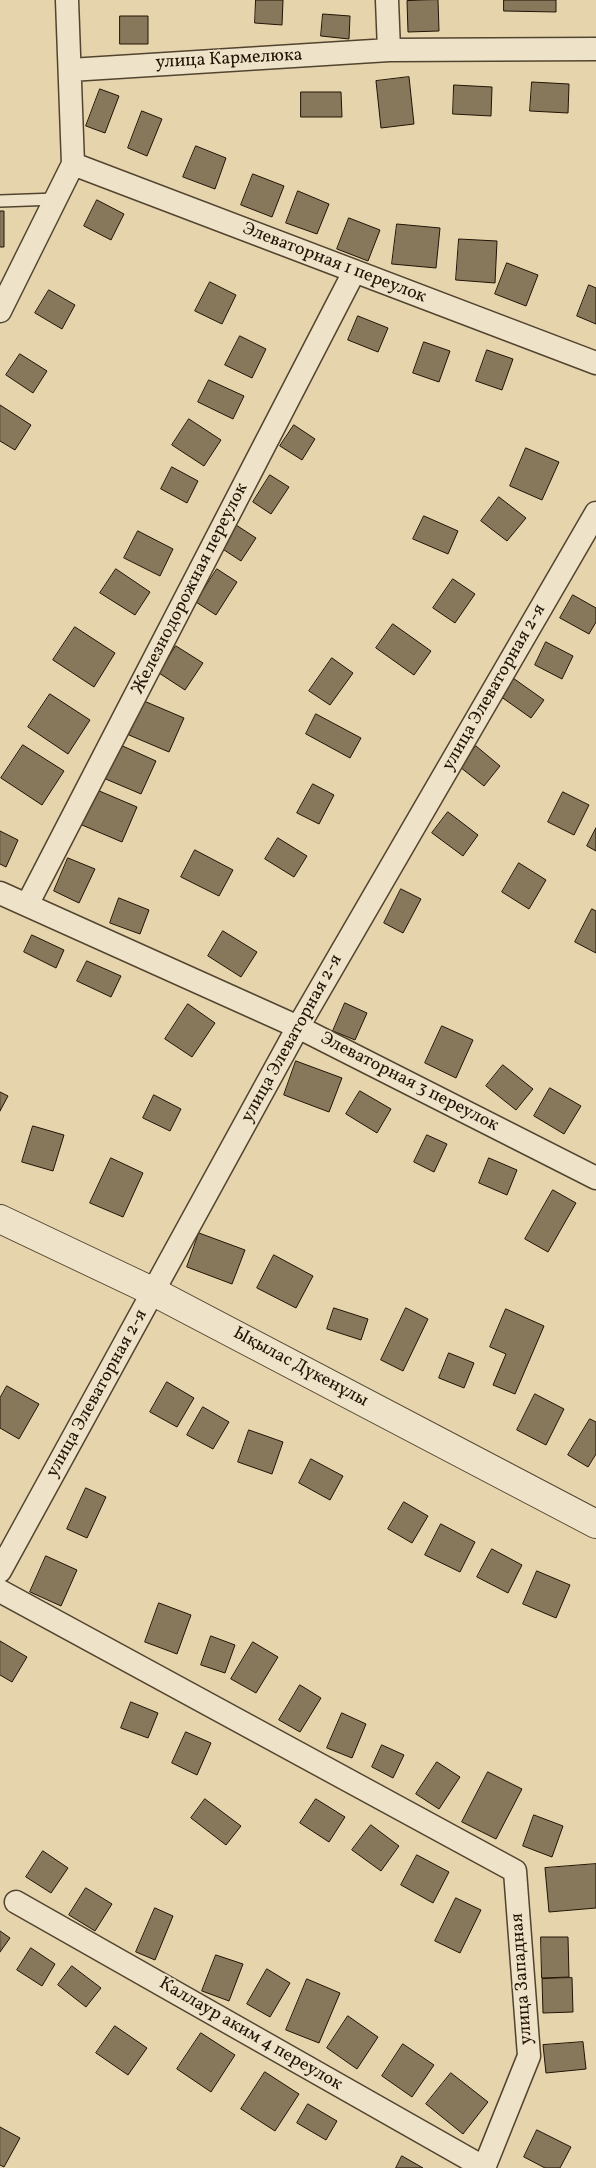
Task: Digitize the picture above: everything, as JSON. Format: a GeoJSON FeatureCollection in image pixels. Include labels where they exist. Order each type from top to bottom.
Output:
{"type":"FeatureCollection","features":[{"type":"Feature","properties":{"kind":"street"},"geometry":{"type":"LineString","coordinates":[[0,312],[73,164],[67,0]]}},
{"type":"Feature","properties":{"kind":"street"},"geometry":{"type":"LineString","coordinates":[[387,0],[389,50]]}},
{"type":"Feature","properties":{"kind":"street","name":"улица Кармелюка"},"geometry":{"type":"LineString","coordinates":[[70,70],[389,50],[596,49]]}},
{"type":"Feature","properties":{"kind":"street","name":"Элеваторная 1 переулок"},"geometry":{"type":"LineString","coordinates":[[73,164],[596,363]]}},
{"type":"Feature","properties":{"kind":"street","name":"Железнодорожная переулок"},"geometry":{"type":"LineString","coordinates":[[27,906],[354,272]]}},
{"type":"Feature","properties":{"kind":"street","name":"улица Элеваторная 2-я"},"geometry":{"type":"LineString","coordinates":[[0,1571],[298,1027],[596,513]]}},
{"type":"Feature","properties":{"kind":"street","name":"Элеваторная 3 переулок"},"geometry":{"type":"LineString","coordinates":[[0,894],[298,1027],[596,1178]]}},
{"type":"Feature","properties":{"kind":"street","name":"Ықылас Дүкенұлы"},"geometry":{"type":"LineString","coordinates":[[0,1219],[154,1292],[596,1524]]}},
{"type":"Feature","properties":{"kind":"street","name":"улица Западная"},"geometry":{"type":"LineString","coordinates":[[0,1591],[515,1871],[529,2056],[484,2168]]}},
{"type":"Feature","properties":{"kind":"street","name":"Каллаур аким 4 переулок"},"geometry":{"type":"LineString","coordinates":[[16,1902],[484,2168]]}},
{"type":"Feature","properties":{"kind":"lane"},"geometry":{"type":"LineString","coordinates":[[0,201],[56,199]]}},
{"type":"Feature","properties":{"kind":"building"},"geometry":{"type":"Polygon","coordinates":[[[256,0],[283,0],[282,25],[255,23],[256,0]]]}},
{"type":"Feature","properties":{"kind":"building"},"geometry":{"type":"Polygon","coordinates":[[[438,0],[439,31],[408,32],[407,1],[438,0]]]}},
{"type":"Feature","properties":{"kind":"building"},"geometry":{"type":"Polygon","coordinates":[[[504,0],[556,0],[556,12],[504,11],[504,0]]]}},
{"type":"Feature","properties":{"kind":"building"},"geometry":{"type":"Polygon","coordinates":[[[323,14],[350,16],[349,39],[321,36],[323,14]]]}},
{"type":"Feature","properties":{"kind":"building"},"geometry":{"type":"Polygon","coordinates":[[[120,16],[148,16],[148,44],[120,44],[120,16]]]}},
{"type":"Feature","properties":{"kind":"building"},"geometry":{"type":"Polygon","coordinates":[[[409,77],[414,124],[381,128],[376,81],[409,77]]]}},
{"type":"Feature","properties":{"kind":"building"},"geometry":{"type":"Polygon","coordinates":[[[532,82],[569,84],[568,113],[530,111],[532,82]]]}},
{"type":"Feature","properties":{"kind":"building"},"geometry":{"type":"Polygon","coordinates":[[[454,85],[492,87],[491,116],[453,114],[454,85]]]}},
{"type":"Feature","properties":{"kind":"building"},"geometry":{"type":"Polygon","coordinates":[[[100,89],[119,96],[105,133],[86,126],[100,89]]]}},
{"type":"Feature","properties":{"kind":"building"},"geometry":{"type":"Polygon","coordinates":[[[301,92],[341,92],[342,117],[301,117],[301,92]]]}},
{"type":"Feature","properties":{"kind":"building"},"geometry":{"type":"Polygon","coordinates":[[[142,111],[162,119],[147,156],[128,148],[142,111]]]}},
{"type":"Feature","properties":{"kind":"building"},"geometry":{"type":"Polygon","coordinates":[[[196,146],[226,158],[215,189],[183,177],[196,146]]]}},
{"type":"Feature","properties":{"kind":"building"},"geometry":{"type":"Polygon","coordinates":[[[253,174],[284,186],[272,217],[241,205],[253,174]]]}},
{"type":"Feature","properties":{"kind":"building"},"geometry":{"type":"Polygon","coordinates":[[[298,191],[329,204],[317,234],[286,223],[298,191]]]}},
{"type":"Feature","properties":{"kind":"building"},"geometry":{"type":"Polygon","coordinates":[[[97,200],[124,214],[111,240],[84,226],[97,200]]]}},
{"type":"Feature","properties":{"kind":"building"},"geometry":{"type":"Polygon","coordinates":[[[0,211],[4,211],[4,247],[0,247],[0,211]]]}},
{"type":"Feature","properties":{"kind":"building"},"geometry":{"type":"Polygon","coordinates":[[[349,218],[380,230],[368,261],[337,249],[349,218]]]}},
{"type":"Feature","properties":{"kind":"building"},"geometry":{"type":"Polygon","coordinates":[[[397,224],[440,228],[436,268],[392,264],[397,224]]]}},
{"type":"Feature","properties":{"kind":"building"},"geometry":{"type":"Polygon","coordinates":[[[459,239],[497,241],[495,283],[456,280],[459,239]]]}},
{"type":"Feature","properties":{"kind":"building"},"geometry":{"type":"Polygon","coordinates":[[[507,263],[538,275],[526,306],[495,294],[507,263]]]}},
{"type":"Feature","properties":{"kind":"building"},"geometry":{"type":"Polygon","coordinates":[[[210,282],[236,295],[222,324],[195,311],[210,282]]]}},
{"type":"Feature","properties":{"kind":"building"},"geometry":{"type":"Polygon","coordinates":[[[589,285],[596,288],[596,324],[577,316],[589,285]]]}},
{"type":"Feature","properties":{"kind":"building"},"geometry":{"type":"Polygon","coordinates":[[[49,290],[75,305],[62,329],[35,313],[49,290]]]}},
{"type":"Feature","properties":{"kind":"building"},"geometry":{"type":"Polygon","coordinates":[[[358,316],[388,328],[378,352],[348,340],[358,316]]]}},
{"type":"Feature","properties":{"kind":"building"},"geometry":{"type":"Polygon","coordinates":[[[240,336],[266,349],[252,378],[225,365],[240,336]]]}},
{"type":"Feature","properties":{"kind":"building"},"geometry":{"type":"Polygon","coordinates":[[[424,342],[450,351],[439,382],[413,373],[424,342]]]}},
{"type":"Feature","properties":{"kind":"building"},"geometry":{"type":"Polygon","coordinates":[[[487,350],[513,359],[502,390],[476,381],[487,350]]]}},
{"type":"Feature","properties":{"kind":"building"},"geometry":{"type":"Polygon","coordinates":[[[20,354],[47,371],[33,393],[6,375],[20,354]]]}},
{"type":"Feature","properties":{"kind":"building"},"geometry":{"type":"Polygon","coordinates":[[[209,380],[244,396],[233,419],[198,402],[209,380]]]}},
{"type":"Feature","properties":{"kind":"building"},"geometry":{"type":"Polygon","coordinates":[[[0,405],[31,425],[15,450],[0,441],[0,405]]]}},
{"type":"Feature","properties":{"kind":"building"},"geometry":{"type":"Polygon","coordinates":[[[189,419],[221,440],[204,466],[172,445],[189,419]]]}},
{"type":"Feature","properties":{"kind":"building"},"geometry":{"type":"Polygon","coordinates":[[[294,425],[315,439],[302,460],[280,446],[294,425]]]}},
{"type":"Feature","properties":{"kind":"building"},"geometry":{"type":"Polygon","coordinates":[[[526,448],[559,462],[542,500],[510,486],[526,448]]]}},
{"type":"Feature","properties":{"kind":"building"},"geometry":{"type":"Polygon","coordinates":[[[172,467],[198,481],[187,503],[161,489],[172,467]]]}},
{"type":"Feature","properties":{"kind":"building"},"geometry":{"type":"Polygon","coordinates":[[[270,475],[289,487],[271,514],[253,502],[270,475]]]}},
{"type":"Feature","properties":{"kind":"building"},"geometry":{"type":"Polygon","coordinates":[[[499,497],[526,518],[507,541],[481,521],[499,497]]]}},
{"type":"Feature","properties":{"kind":"building"},"geometry":{"type":"Polygon","coordinates":[[[424,516],[458,531],[448,554],[413,539],[424,516]]]}},
{"type":"Feature","properties":{"kind":"building"},"geometry":{"type":"Polygon","coordinates":[[[233,523],[256,538],[241,561],[218,546],[233,523]]]}},
{"type":"Feature","properties":{"kind":"building"},"geometry":{"type":"Polygon","coordinates":[[[138,531],[173,549],[160,576],[124,558],[138,531]]]}},
{"type":"Feature","properties":{"kind":"building"},"geometry":{"type":"Polygon","coordinates":[[[116,569],[150,592],[135,615],[100,593],[116,569]]]}},
{"type":"Feature","properties":{"kind":"building"},"geometry":{"type":"Polygon","coordinates":[[[217,569],[237,582],[216,615],[196,602],[217,569]]]}},
{"type":"Feature","properties":{"kind":"building"},"geometry":{"type":"Polygon","coordinates":[[[453,579],[475,594],[455,623],[433,608],[453,579]]]}},
{"type":"Feature","properties":{"kind":"building"},"geometry":{"type":"Polygon","coordinates":[[[573,595],[596,608],[596,622],[589,634],[560,618],[573,595]]]}},
{"type":"Feature","properties":{"kind":"building"},"geometry":{"type":"Polygon","coordinates":[[[393,624],[431,651],[414,675],[376,648],[393,624]]]}},
{"type":"Feature","properties":{"kind":"building"},"geometry":{"type":"Polygon","coordinates":[[[75,627],[115,653],[94,687],[53,660],[75,627]]]}},
{"type":"Feature","properties":{"kind":"building"},"geometry":{"type":"Polygon","coordinates":[[[546,642],[573,656],[562,679],[535,665],[546,642]]]}},
{"type":"Feature","properties":{"kind":"building"},"geometry":{"type":"Polygon","coordinates":[[[176,646],[203,663],[185,690],[159,673],[176,646]]]}},
{"type":"Feature","properties":{"kind":"building"},"geometry":{"type":"Polygon","coordinates":[[[332,658],[353,673],[330,705],[309,691],[332,658]]]}},
{"type":"Feature","properties":{"kind":"building"},"geometry":{"type":"Polygon","coordinates":[[[513,678],[544,700],[531,718],[500,696],[513,678]]]}},
{"type":"Feature","properties":{"kind":"building"},"geometry":{"type":"Polygon","coordinates":[[[50,694],[90,720],[68,754],[28,727],[50,694]]]}},
{"type":"Feature","properties":{"kind":"building"},"geometry":{"type":"Polygon","coordinates":[[[144,701],[184,718],[169,752],[129,735],[144,701]]]}},
{"type":"Feature","properties":{"kind":"building"},"geometry":{"type":"Polygon","coordinates":[[[316,714],[361,738],[350,758],[306,734],[316,714]]]}},
{"type":"Feature","properties":{"kind":"building"},"geometry":{"type":"Polygon","coordinates":[[[116,743],[156,761],[141,794],[101,777],[116,743]]]}},
{"type":"Feature","properties":{"kind":"building"},"geometry":{"type":"Polygon","coordinates":[[[23,745],[64,771],[42,805],[1,778],[23,745]]]}},
{"type":"Feature","properties":{"kind":"building"},"geometry":{"type":"Polygon","coordinates":[[[476,746],[500,766],[484,786],[460,767],[476,746]]]}},
{"type":"Feature","properties":{"kind":"building"},"geometry":{"type":"Polygon","coordinates":[[[313,784],[334,795],[319,824],[297,813],[313,784]]]}},
{"type":"Feature","properties":{"kind":"building"},"geometry":{"type":"Polygon","coordinates":[[[97,790],[137,807],[122,842],[82,825],[97,790]]]}},
{"type":"Feature","properties":{"kind":"building"},"geometry":{"type":"Polygon","coordinates":[[[563,792],[589,805],[574,835],[548,822],[563,792]]]}},
{"type":"Feature","properties":{"kind":"building"},"geometry":{"type":"Polygon","coordinates":[[[448,812],[478,835],[463,856],[432,833],[448,812]]]}},
{"type":"Feature","properties":{"kind":"building"},"geometry":{"type":"Polygon","coordinates":[[[596,828],[596,851],[587,846],[596,828]]]}},
{"type":"Feature","properties":{"kind":"building"},"geometry":{"type":"Polygon","coordinates":[[[0,831],[18,840],[6,867],[0,864],[0,831]]]}},
{"type":"Feature","properties":{"kind":"building"},"geometry":{"type":"Polygon","coordinates":[[[278,838],[307,856],[294,877],[265,859],[278,838]]]}},
{"type":"Feature","properties":{"kind":"building"},"geometry":{"type":"Polygon","coordinates":[[[195,850],[233,870],[219,896],[181,877],[195,850]]]}},
{"type":"Feature","properties":{"kind":"building"},"geometry":{"type":"Polygon","coordinates":[[[68,858],[95,869],[79,903],[54,891],[68,858]]]}},
{"type":"Feature","properties":{"kind":"building"},"geometry":{"type":"Polygon","coordinates":[[[519,863],[546,880],[529,909],[502,892],[519,863]]]}},
{"type":"Feature","properties":{"kind":"building"},"geometry":{"type":"Polygon","coordinates":[[[401,889],[421,899],[403,933],[384,923],[401,889]]]}},
{"type":"Feature","properties":{"kind":"building"},"geometry":{"type":"Polygon","coordinates":[[[119,898],[149,910],[140,934],[110,923],[119,898]]]}},
{"type":"Feature","properties":{"kind":"building"},"geometry":{"type":"Polygon","coordinates":[[[592,909],[596,911],[596,953],[575,942],[592,909]]]}},
{"type":"Feature","properties":{"kind":"building"},"geometry":{"type":"Polygon","coordinates":[[[223,931],[257,952],[241,977],[208,956],[223,931]]]}},
{"type":"Feature","properties":{"kind":"building"},"geometry":{"type":"Polygon","coordinates":[[[32,935],[64,950],[56,968],[24,952],[32,935]]]}},
{"type":"Feature","properties":{"kind":"building"},"geometry":{"type":"Polygon","coordinates":[[[87,961],[121,976],[111,997],[77,981],[87,961]]]}},
{"type":"Feature","properties":{"kind":"building"},"geometry":{"type":"Polygon","coordinates":[[[345,1003],[367,1013],[355,1040],[333,1031],[345,1003]]]}},
{"type":"Feature","properties":{"kind":"building"},"geometry":{"type":"Polygon","coordinates":[[[188,1004],[215,1023],[192,1057],[165,1039],[188,1004]]]}},
{"type":"Feature","properties":{"kind":"building"},"geometry":{"type":"Polygon","coordinates":[[[442,1026],[473,1040],[456,1078],[425,1063],[442,1026]]]}},
{"type":"Feature","properties":{"kind":"building"},"geometry":{"type":"Polygon","coordinates":[[[296,1061],[342,1078],[329,1112],[284,1095],[296,1061]]]}},
{"type":"Feature","properties":{"kind":"building"},"geometry":{"type":"Polygon","coordinates":[[[503,1065],[533,1089],[516,1110],[486,1086],[503,1065]]]}},
{"type":"Feature","properties":{"kind":"building"},"geometry":{"type":"Polygon","coordinates":[[[550,1088],[581,1106],[564,1134],[534,1116],[550,1088]]]}},
{"type":"Feature","properties":{"kind":"building"},"geometry":{"type":"Polygon","coordinates":[[[360,1091],[391,1109],[377,1133],[346,1114],[360,1091]]]}},
{"type":"Feature","properties":{"kind":"building"},"geometry":{"type":"Polygon","coordinates":[[[0,1092],[8,1096],[0,1111],[0,1092]]]}},
{"type":"Feature","properties":{"kind":"building"},"geometry":{"type":"Polygon","coordinates":[[[154,1095],[181,1109],[170,1131],[143,1118],[154,1095]]]}},
{"type":"Feature","properties":{"kind":"building"},"geometry":{"type":"Polygon","coordinates":[[[33,1126],[64,1135],[53,1171],[22,1162],[33,1126]]]}},
{"type":"Feature","properties":{"kind":"building"},"geometry":{"type":"Polygon","coordinates":[[[427,1135],[447,1144],[434,1172],[414,1162],[427,1135]]]}},
{"type":"Feature","properties":{"kind":"building"},"geometry":{"type":"Polygon","coordinates":[[[111,1158],[143,1173],[123,1217],[90,1203],[111,1158]]]}},
{"type":"Feature","properties":{"kind":"building"},"geometry":{"type":"Polygon","coordinates":[[[489,1158],[517,1170],[507,1195],[479,1183],[489,1158]]]}},
{"type":"Feature","properties":{"kind":"building"},"geometry":{"type":"Polygon","coordinates":[[[553,1190],[576,1203],[548,1252],[525,1239],[553,1190]]]}},
{"type":"Feature","properties":{"kind":"building"},"geometry":{"type":"Polygon","coordinates":[[[199,1233],[245,1250],[232,1284],[187,1267],[199,1233]]]}},
{"type":"Feature","properties":{"kind":"building"},"geometry":{"type":"Polygon","coordinates":[[[274,1255],[313,1276],[296,1308],[257,1288],[274,1255]]]}},
{"type":"Feature","properties":{"kind":"building"},"geometry":{"type":"Polygon","coordinates":[[[334,1308],[368,1319],[361,1340],[327,1329],[334,1308]]]}},
{"type":"Feature","properties":{"kind":"building"},"geometry":{"type":"Polygon","coordinates":[[[406,1308],[428,1319],[403,1371],[381,1360],[406,1308]]]}},
{"type":"Feature","properties":{"kind":"building"},"geometry":{"type":"Polygon","coordinates":[[[506,1309],[544,1326],[515,1394],[493,1385],[506,1354],[490,1347],[506,1309]]]}},
{"type":"Feature","properties":{"kind":"building"},"geometry":{"type":"Polygon","coordinates":[[[449,1353],[474,1363],[464,1388],[439,1378],[449,1353]]]}},
{"type":"Feature","properties":{"kind":"building"},"geometry":{"type":"Polygon","coordinates":[[[167,1382],[194,1398],[177,1427],[150,1412],[167,1382]]]}},
{"type":"Feature","properties":{"kind":"building"},"geometry":{"type":"Polygon","coordinates":[[[7,1386],[39,1404],[19,1439],[0,1428],[0,1398],[7,1386]]]}},
{"type":"Feature","properties":{"kind":"building"},"geometry":{"type":"Polygon","coordinates":[[[535,1394],[564,1409],[546,1445],[517,1430],[535,1394]]]}},
{"type":"Feature","properties":{"kind":"building"},"geometry":{"type":"Polygon","coordinates":[[[203,1407],[229,1422],[213,1449],[187,1435],[203,1407]]]}},
{"type":"Feature","properties":{"kind":"building"},"geometry":{"type":"Polygon","coordinates":[[[590,1419],[596,1422],[596,1454],[588,1467],[568,1455],[590,1419]]]}},
{"type":"Feature","properties":{"kind":"building"},"geometry":{"type":"Polygon","coordinates":[[[249,1430],[283,1442],[272,1474],[238,1462],[249,1430]]]}},
{"type":"Feature","properties":{"kind":"building"},"geometry":{"type":"Polygon","coordinates":[[[311,1459],[343,1476],[330,1500],[299,1483],[311,1459]]]}},
{"type":"Feature","properties":{"kind":"building"},"geometry":{"type":"Polygon","coordinates":[[[86,1488],[106,1497],[87,1538],[67,1529],[86,1488]]]}},
{"type":"Feature","properties":{"kind":"building"},"geometry":{"type":"Polygon","coordinates":[[[404,1502],[428,1516],[412,1543],[388,1529],[404,1502]]]}},
{"type":"Feature","properties":{"kind":"building"},"geometry":{"type":"Polygon","coordinates":[[[441,1524],[475,1542],[460,1572],[425,1555],[441,1524]]]}},
{"type":"Feature","properties":{"kind":"building"},"geometry":{"type":"Polygon","coordinates":[[[492,1549],[522,1565],[508,1593],[477,1577],[492,1549]]]}},
{"type":"Feature","properties":{"kind":"building"},"geometry":{"type":"Polygon","coordinates":[[[46,1556],[77,1570],[61,1606],[30,1592],[46,1556]]]}},
{"type":"Feature","properties":{"kind":"building"},"geometry":{"type":"Polygon","coordinates":[[[537,1571],[570,1585],[556,1618],[523,1604],[537,1571]]]}},
{"type":"Feature","properties":{"kind":"building"},"geometry":{"type":"Polygon","coordinates":[[[159,1603],[191,1615],[177,1654],[145,1642],[159,1603]]]}},
{"type":"Feature","properties":{"kind":"building"},"geometry":{"type":"Polygon","coordinates":[[[211,1636],[235,1645],[225,1673],[201,1665],[211,1636]]]}},
{"type":"Feature","properties":{"kind":"building"},"geometry":{"type":"Polygon","coordinates":[[[0,1641],[27,1657],[12,1682],[0,1675],[0,1641]]]}},
{"type":"Feature","properties":{"kind":"building"},"geometry":{"type":"Polygon","coordinates":[[[253,1642],[278,1657],[256,1693],[231,1679],[253,1642]]]}},
{"type":"Feature","properties":{"kind":"building"},"geometry":{"type":"Polygon","coordinates":[[[300,1685],[321,1698],[300,1732],[279,1720],[300,1685]]]}},
{"type":"Feature","properties":{"kind":"building"},"geometry":{"type":"Polygon","coordinates":[[[131,1702],[158,1713],[148,1738],[121,1728],[131,1702]]]}},
{"type":"Feature","properties":{"kind":"building"},"geometry":{"type":"Polygon","coordinates":[[[342,1713],[366,1724],[352,1758],[327,1748],[342,1713]]]}},
{"type":"Feature","properties":{"kind":"building"},"geometry":{"type":"Polygon","coordinates":[[[186,1732],[211,1743],[197,1775],[172,1763],[186,1732]]]}},
{"type":"Feature","properties":{"kind":"building"},"geometry":{"type":"Polygon","coordinates":[[[382,1745],[404,1755],[393,1778],[372,1767],[382,1745]]]}},
{"type":"Feature","properties":{"kind":"building"},"geometry":{"type":"Polygon","coordinates":[[[437,1762],[460,1777],[439,1809],[416,1794],[437,1762]]]}},
{"type":"Feature","properties":{"kind":"building"},"geometry":{"type":"Polygon","coordinates":[[[488,1772],[522,1789],[496,1839],[462,1822],[488,1772]]]}},
{"type":"Feature","properties":{"kind":"building"},"geometry":{"type":"Polygon","coordinates":[[[205,1799],[241,1826],[226,1845],[191,1818],[205,1799]]]}},
{"type":"Feature","properties":{"kind":"building"},"geometry":{"type":"Polygon","coordinates":[[[316,1799],[345,1817],[329,1842],[300,1823],[316,1799]]]}},
{"type":"Feature","properties":{"kind":"building"},"geometry":{"type":"Polygon","coordinates":[[[534,1815],[563,1826],[552,1857],[523,1846],[534,1815]]]}},
{"type":"Feature","properties":{"kind":"building"},"geometry":{"type":"Polygon","coordinates":[[[371,1825],[399,1846],[381,1871],[352,1850],[371,1825]]]}},
{"type":"Feature","properties":{"kind":"building"},"geometry":{"type":"Polygon","coordinates":[[[43,1851],[68,1868],[51,1893],[26,1877],[43,1851]]]}},
{"type":"Feature","properties":{"kind":"building"},"geometry":{"type":"Polygon","coordinates":[[[417,1855],[449,1872],[433,1903],[401,1885],[417,1855]]]}},
{"type":"Feature","properties":{"kind":"building"},"geometry":{"type":"Polygon","coordinates":[[[596,1864],[596,1908],[549,1912],[545,1868],[596,1864]]]}},
{"type":"Feature","properties":{"kind":"building"},"geometry":{"type":"Polygon","coordinates":[[[86,1888],[112,1904],[95,1931],[69,1915],[86,1888]]]}},
{"type":"Feature","properties":{"kind":"building"},"geometry":{"type":"Polygon","coordinates":[[[456,1898],[481,1910],[460,1953],[435,1941],[456,1898]]]}},
{"type":"Feature","properties":{"kind":"building"},"geometry":{"type":"Polygon","coordinates":[[[155,1908],[173,1916],[155,1960],[136,1952],[155,1908]]]}},
{"type":"Feature","properties":{"kind":"building"},"geometry":{"type":"Polygon","coordinates":[[[0,1931],[10,1938],[0,1952],[0,1931]]]}},
{"type":"Feature","properties":{"kind":"building"},"geometry":{"type":"Polygon","coordinates":[[[541,1937],[568,1937],[569,1977],[542,1978],[541,1937]]]}},
{"type":"Feature","properties":{"kind":"building"},"geometry":{"type":"Polygon","coordinates":[[[31,1948],[55,1964],[42,1986],[17,1970],[31,1948]]]}},
{"type":"Feature","properties":{"kind":"building"},"geometry":{"type":"Polygon","coordinates":[[[216,1955],[243,1964],[229,2001],[202,1991],[216,1955]]]}},
{"type":"Feature","properties":{"kind":"building"},"geometry":{"type":"Polygon","coordinates":[[[72,1966],[101,1988],[86,2007],[58,1985],[72,1966]]]}},
{"type":"Feature","properties":{"kind":"building"},"geometry":{"type":"Polygon","coordinates":[[[267,1969],[290,1983],[270,2017],[247,2004],[267,1969]]]}},
{"type":"Feature","properties":{"kind":"building"},"geometry":{"type":"Polygon","coordinates":[[[572,1978],[573,2012],[543,2013],[542,1979],[572,1978]]]}},
{"type":"Feature","properties":{"kind":"building"},"geometry":{"type":"Polygon","coordinates":[[[307,1979],[340,1993],[319,2043],[286,2030],[307,1979]]]}},
{"type":"Feature","properties":{"kind":"building"},"geometry":{"type":"Polygon","coordinates":[[[348,2016],[378,2037],[357,2069],[327,2048],[348,2016]]]}},
{"type":"Feature","properties":{"kind":"building"},"geometry":{"type":"Polygon","coordinates":[[[115,2026],[147,2048],[128,2075],[96,2053],[115,2026]]]}},
{"type":"Feature","properties":{"kind":"building"},"geometry":{"type":"Polygon","coordinates":[[[201,2033],[235,2055],[211,2092],[177,2069],[201,2033]]]}},
{"type":"Feature","properties":{"kind":"building"},"geometry":{"type":"Polygon","coordinates":[[[583,2042],[586,2069],[546,2073],[543,2045],[583,2042]]]}},
{"type":"Feature","properties":{"kind":"building"},"geometry":{"type":"Polygon","coordinates":[[[403,2044],[434,2065],[412,2097],[382,2076],[403,2044]]]}},
{"type":"Feature","properties":{"kind":"building"},"geometry":{"type":"Polygon","coordinates":[[[265,2072],[299,2094],[275,2131],[241,2109],[265,2072]]]}},
{"type":"Feature","properties":{"kind":"building"},"geometry":{"type":"Polygon","coordinates":[[[451,2073],[488,2102],[463,2134],[426,2104],[451,2073]]]}},
{"type":"Feature","properties":{"kind":"building"},"geometry":{"type":"Polygon","coordinates":[[[308,2104],[337,2121],[326,2140],[297,2123],[308,2104]]]}},
{"type":"Feature","properties":{"kind":"building"},"geometry":{"type":"Polygon","coordinates":[[[0,2127],[20,2138],[4,2167],[0,2165],[0,2127]]]}},
{"type":"Feature","properties":{"kind":"building"},"geometry":{"type":"Polygon","coordinates":[[[537,2130],[571,2147],[560,2168],[545,2168],[524,2157],[537,2130]]]}},
{"type":"Feature","properties":{"kind":"building"},"geometry":{"type":"Polygon","coordinates":[[[402,2156],[423,2168],[396,2168],[402,2156]]]}}]}
